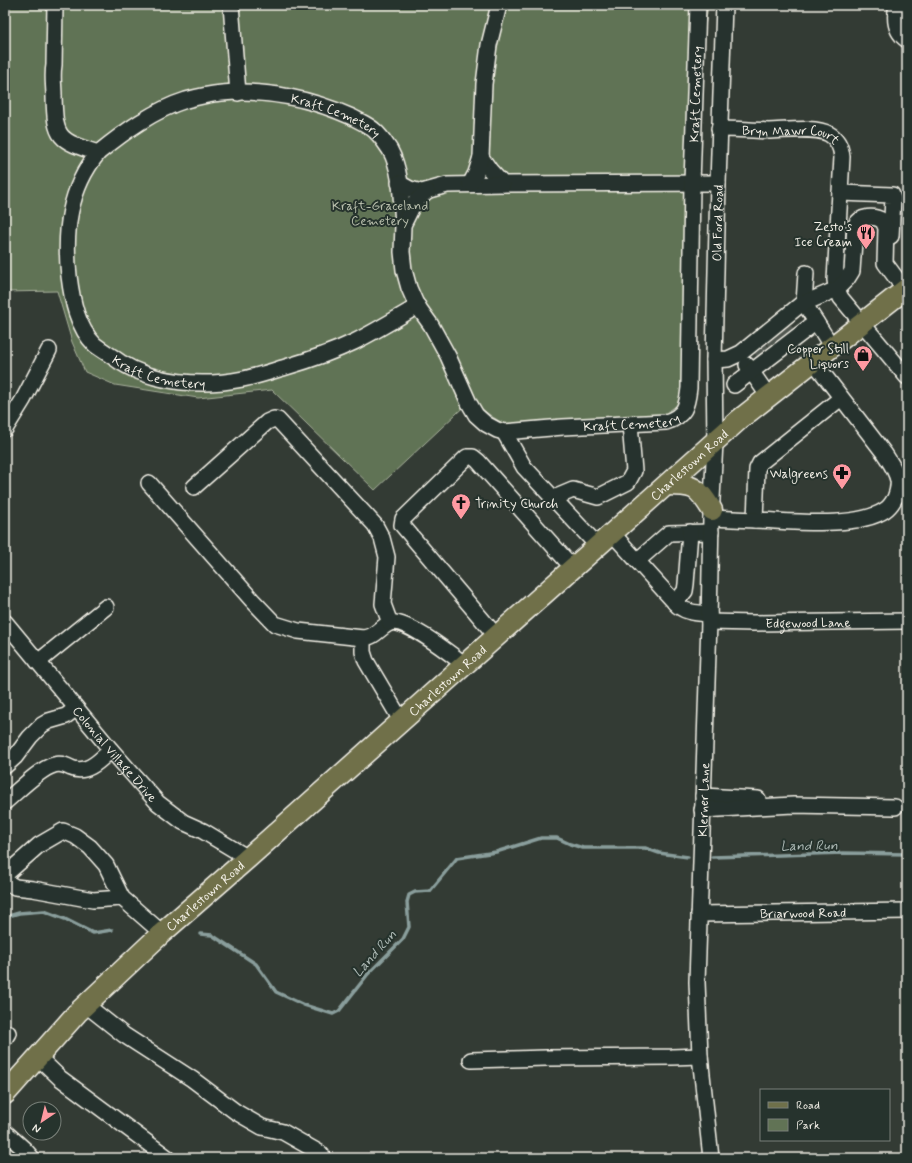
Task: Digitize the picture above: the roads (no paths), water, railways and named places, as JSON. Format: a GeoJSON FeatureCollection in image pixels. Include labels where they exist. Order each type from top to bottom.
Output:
{"type":"FeatureCollection","features":[{"type":"Feature","properties":{"kind":"main road","name":"Charlestown Road"},"geometry":{"type":"LineString","coordinates":[[8,1084],[38,1056],[86,1005],[162,933],[402,722],[740,419],[863,323],[901,284]]}},
{"type":"Feature","properties":{"kind":"main road"},"geometry":{"type":"LineString","coordinates":[[667,485],[686,485],[695,488],[703,497],[711,520]]}},
{"type":"Feature","properties":{"kind":"street"},"geometry":{"type":"LineString","coordinates":[[55,5],[53,73],[55,125],[58,132],[68,142],[98,153]]}},
{"type":"Feature","properties":{"kind":"street"},"geometry":{"type":"LineString","coordinates":[[231,5],[238,93]]}},
{"type":"Feature","properties":{"kind":"street"},"geometry":{"type":"LineString","coordinates":[[470,184],[476,173],[481,157],[484,84],[489,44],[499,5]]}},
{"type":"Feature","properties":{"kind":"street","name":"Kraft Cemetery"},"geometry":{"type":"LineString","coordinates":[[418,306],[354,342],[316,358],[241,380],[202,383],[171,381],[142,373],[125,365],[101,350],[88,336],[79,320],[71,294],[68,267],[68,224],[71,206],[80,180],[88,164],[98,153],[140,122],[167,108],[185,101],[222,93],[256,93],[302,99],[331,108],[358,120],[374,130],[386,144],[394,159],[399,183],[403,225],[403,265],[408,288],[448,356],[469,403],[476,414],[486,424],[504,432],[563,427],[666,422],[674,420],[681,415],[685,408],[689,388],[692,183],[698,5]]}},
{"type":"Feature","properties":{"kind":"street","name":"Old Ford Road"},"geometry":{"type":"LineString","coordinates":[[715,442],[714,360],[719,129],[722,86],[724,5]]}},
{"type":"Feature","properties":{"kind":"street"},"geometry":{"type":"LineString","coordinates":[[897,5],[895,17],[897,30],[907,40]]}},
{"type":"Feature","properties":{"kind":"street","name":"Bryn Mawr Court"},"geometry":{"type":"LineString","coordinates":[[719,129],[769,131],[799,129],[823,131],[835,137],[842,149],[835,280],[837,289],[841,298],[907,377]]}},
{"type":"Feature","properties":{"kind":"street"},"geometry":{"type":"LineString","coordinates":[[481,157],[490,170],[503,184]]}},
{"type":"Feature","properties":{"kind":"street"},"geometry":{"type":"LineString","coordinates":[[399,183],[410,189],[426,191],[441,186],[470,184],[718,183]]}},
{"type":"Feature","properties":{"kind":"street","name":"Kraft Cemetery"},"geometry":{"type":"LineString","coordinates":[[403,225],[414,203],[426,191]]}},
{"type":"Feature","properties":{"kind":"street"},"geometry":{"type":"LineString","coordinates":[[840,193],[890,194],[893,196],[890,256],[901,284]]}},
{"type":"Feature","properties":{"kind":"street"},"geometry":{"type":"LineString","coordinates":[[804,303],[837,289],[852,271],[855,226],[857,222],[863,218],[877,218],[885,224],[885,263],[901,284]]}},
{"type":"Feature","properties":{"kind":"street"},"geometry":{"type":"LineString","coordinates":[[714,360],[728,359],[740,354],[763,351],[781,337],[804,303],[806,273]]}},
{"type":"Feature","properties":{"kind":"street"},"geometry":{"type":"LineString","coordinates":[[804,303],[832,347]]}},
{"type":"Feature","properties":{"kind":"street"},"geometry":{"type":"LineString","coordinates":[[734,385],[752,372],[763,351],[781,337],[816,322]]}},
{"type":"Feature","properties":{"kind":"street"},"geometry":{"type":"LineString","coordinates":[[5,429],[23,400],[49,350]]}},
{"type":"Feature","properties":{"kind":"street"},"geometry":{"type":"LineString","coordinates":[[740,354],[769,397]]}},
{"type":"Feature","properties":{"kind":"street"},"geometry":{"type":"LineString","coordinates":[[637,561],[666,535],[673,532],[690,532],[711,520],[844,522],[872,516],[884,511],[890,506],[898,488],[898,480],[893,468],[884,453],[814,362]]}},
{"type":"Feature","properties":{"kind":"street"},"geometry":{"type":"LineString","coordinates":[[755,520],[758,465],[841,398]]}},
{"type":"Feature","properties":{"kind":"street"},"geometry":{"type":"LineString","coordinates":[[194,487],[267,422],[274,419],[278,420],[379,531],[385,546],[387,557],[383,604],[390,623]]}},
{"type":"Feature","properties":{"kind":"street"},"geometry":{"type":"LineString","coordinates":[[554,498],[573,490],[598,497],[628,482],[634,471],[630,424]]}},
{"type":"Feature","properties":{"kind":"street","name":"Edgewood Lane"},"geometry":{"type":"LineString","coordinates":[[504,432],[524,467],[554,498],[605,540],[637,561],[675,603],[685,611],[709,618],[754,623],[907,621]]}},
{"type":"Feature","properties":{"kind":"street","name":"Klerner Lane"},"geometry":{"type":"LineString","coordinates":[[711,1158],[700,1056],[698,982],[711,520],[715,442]]}},
{"type":"Feature","properties":{"kind":"street"},"geometry":{"type":"LineString","coordinates":[[497,637],[402,525],[403,519],[467,457],[478,461],[573,568]]}},
{"type":"Feature","properties":{"kind":"street"},"geometry":{"type":"LineString","coordinates":[[149,484],[275,624],[298,631],[363,638],[371,637],[390,623],[398,623],[414,630],[466,664]]}},
{"type":"Feature","properties":{"kind":"street"},"geometry":{"type":"LineString","coordinates":[[675,603],[685,591],[690,532]]}},
{"type":"Feature","properties":{"kind":"street"},"geometry":{"type":"LineString","coordinates":[[38,662],[106,607]]}},
{"type":"Feature","properties":{"kind":"street","name":"Colonial Village Drive"},"geometry":{"type":"LineString","coordinates":[[5,622],[111,750],[158,803],[183,822],[203,831],[248,858]]}},
{"type":"Feature","properties":{"kind":"street"},"geometry":{"type":"LineString","coordinates":[[363,638],[363,652],[366,661],[402,722]]}},
{"type":"Feature","properties":{"kind":"street"},"geometry":{"type":"LineString","coordinates":[[5,766],[16,757],[42,725],[49,721],[66,716],[76,708]]}},
{"type":"Feature","properties":{"kind":"street"},"geometry":{"type":"LineString","coordinates":[[5,802],[45,769],[55,764],[63,764],[73,769],[82,770],[92,766],[111,750]]}},
{"type":"Feature","properties":{"kind":"street"},"geometry":{"type":"LineString","coordinates":[[703,803],[786,800]]}},
{"type":"Feature","properties":{"kind":"street"},"geometry":{"type":"LineString","coordinates":[[703,803],[895,807]]}},
{"type":"Feature","properties":{"kind":"street"},"geometry":{"type":"LineString","coordinates":[[5,875],[39,845],[63,831],[75,836],[90,847],[106,865],[122,898],[162,933]]}},
{"type":"Feature","properties":{"kind":"street"},"geometry":{"type":"LineString","coordinates":[[5,881],[15,888],[33,889],[93,900],[122,898]]}},
{"type":"Feature","properties":{"kind":"street","name":"Briarwood Road"},"geometry":{"type":"LineString","coordinates":[[699,914],[907,911]]}},
{"type":"Feature","properties":{"kind":"street"},"geometry":{"type":"LineString","coordinates":[[86,1005],[124,1035],[192,1079],[236,1112],[262,1127],[283,1132],[320,1153],[324,1158]]}},
{"type":"Feature","properties":{"kind":"street"},"geometry":{"type":"LineString","coordinates":[[38,1056],[60,1078],[168,1158]]}},
{"type":"Feature","properties":{"kind":"street"},"geometry":{"type":"LineString","coordinates":[[472,1060],[700,1056]]}},
{"type":"Feature","properties":{"kind":"street"},"geometry":{"type":"LineString","coordinates":[[5,1132],[32,1158]]}},
{"type":"Feature","properties":{"kind":"waterway","name":"Land Run"},"geometry":{"type":"LineString","coordinates":[[200,934],[212,935],[256,964],[276,992],[304,1005],[333,1014],[339,1011],[368,974],[403,939],[409,927],[407,902],[409,895],[415,892],[430,891],[457,858],[496,852],[541,838],[557,838],[583,848],[645,848],[659,853],[688,857]]}},
{"type":"Feature","properties":{"kind":"waterway","name":"Land Run"},"geometry":{"type":"LineString","coordinates":[[712,857],[843,853],[907,854]]}},
{"type":"Feature","properties":{"kind":"waterway","name":"Land Run"},"geometry":{"type":"LineString","coordinates":[[5,917],[19,913],[44,911],[65,919],[93,933],[112,930]]}},
{"type":"Feature","properties":{"kind":"tunnel"},"geometry":{"type":"LineString","coordinates":[[783,328],[792,338]]}},
{"type":"Feature","properties":{"kind":"tunnel"},"geometry":{"type":"LineString","coordinates":[[772,337],[780,348]]}},
{"type":"Feature","properties":{"kind":"tunnel"},"geometry":{"type":"LineString","coordinates":[[759,347],[768,358]]}},
{"type":"Feature","properties":{"kind":"place","name":"Zesto's Ice Cream"},"geometry":{"type":"Point","coordinates":[866,250]}},
{"type":"Feature","properties":{"kind":"place","name":"Copper Still Liquors"},"geometry":{"type":"Point","coordinates":[863,372]}},
{"type":"Feature","properties":{"kind":"place","name":"Walgreens"},"geometry":{"type":"Point","coordinates":[842,490]}},
{"type":"Feature","properties":{"kind":"place","name":"Trinity Church"},"geometry":{"type":"Point","coordinates":[461,520]}},
{"type":"Feature","properties":{"kind":"park label","name":"Kraft-Graceland Cemetery"},"geometry":{"type":"Point","coordinates":[380,212]}}]}
